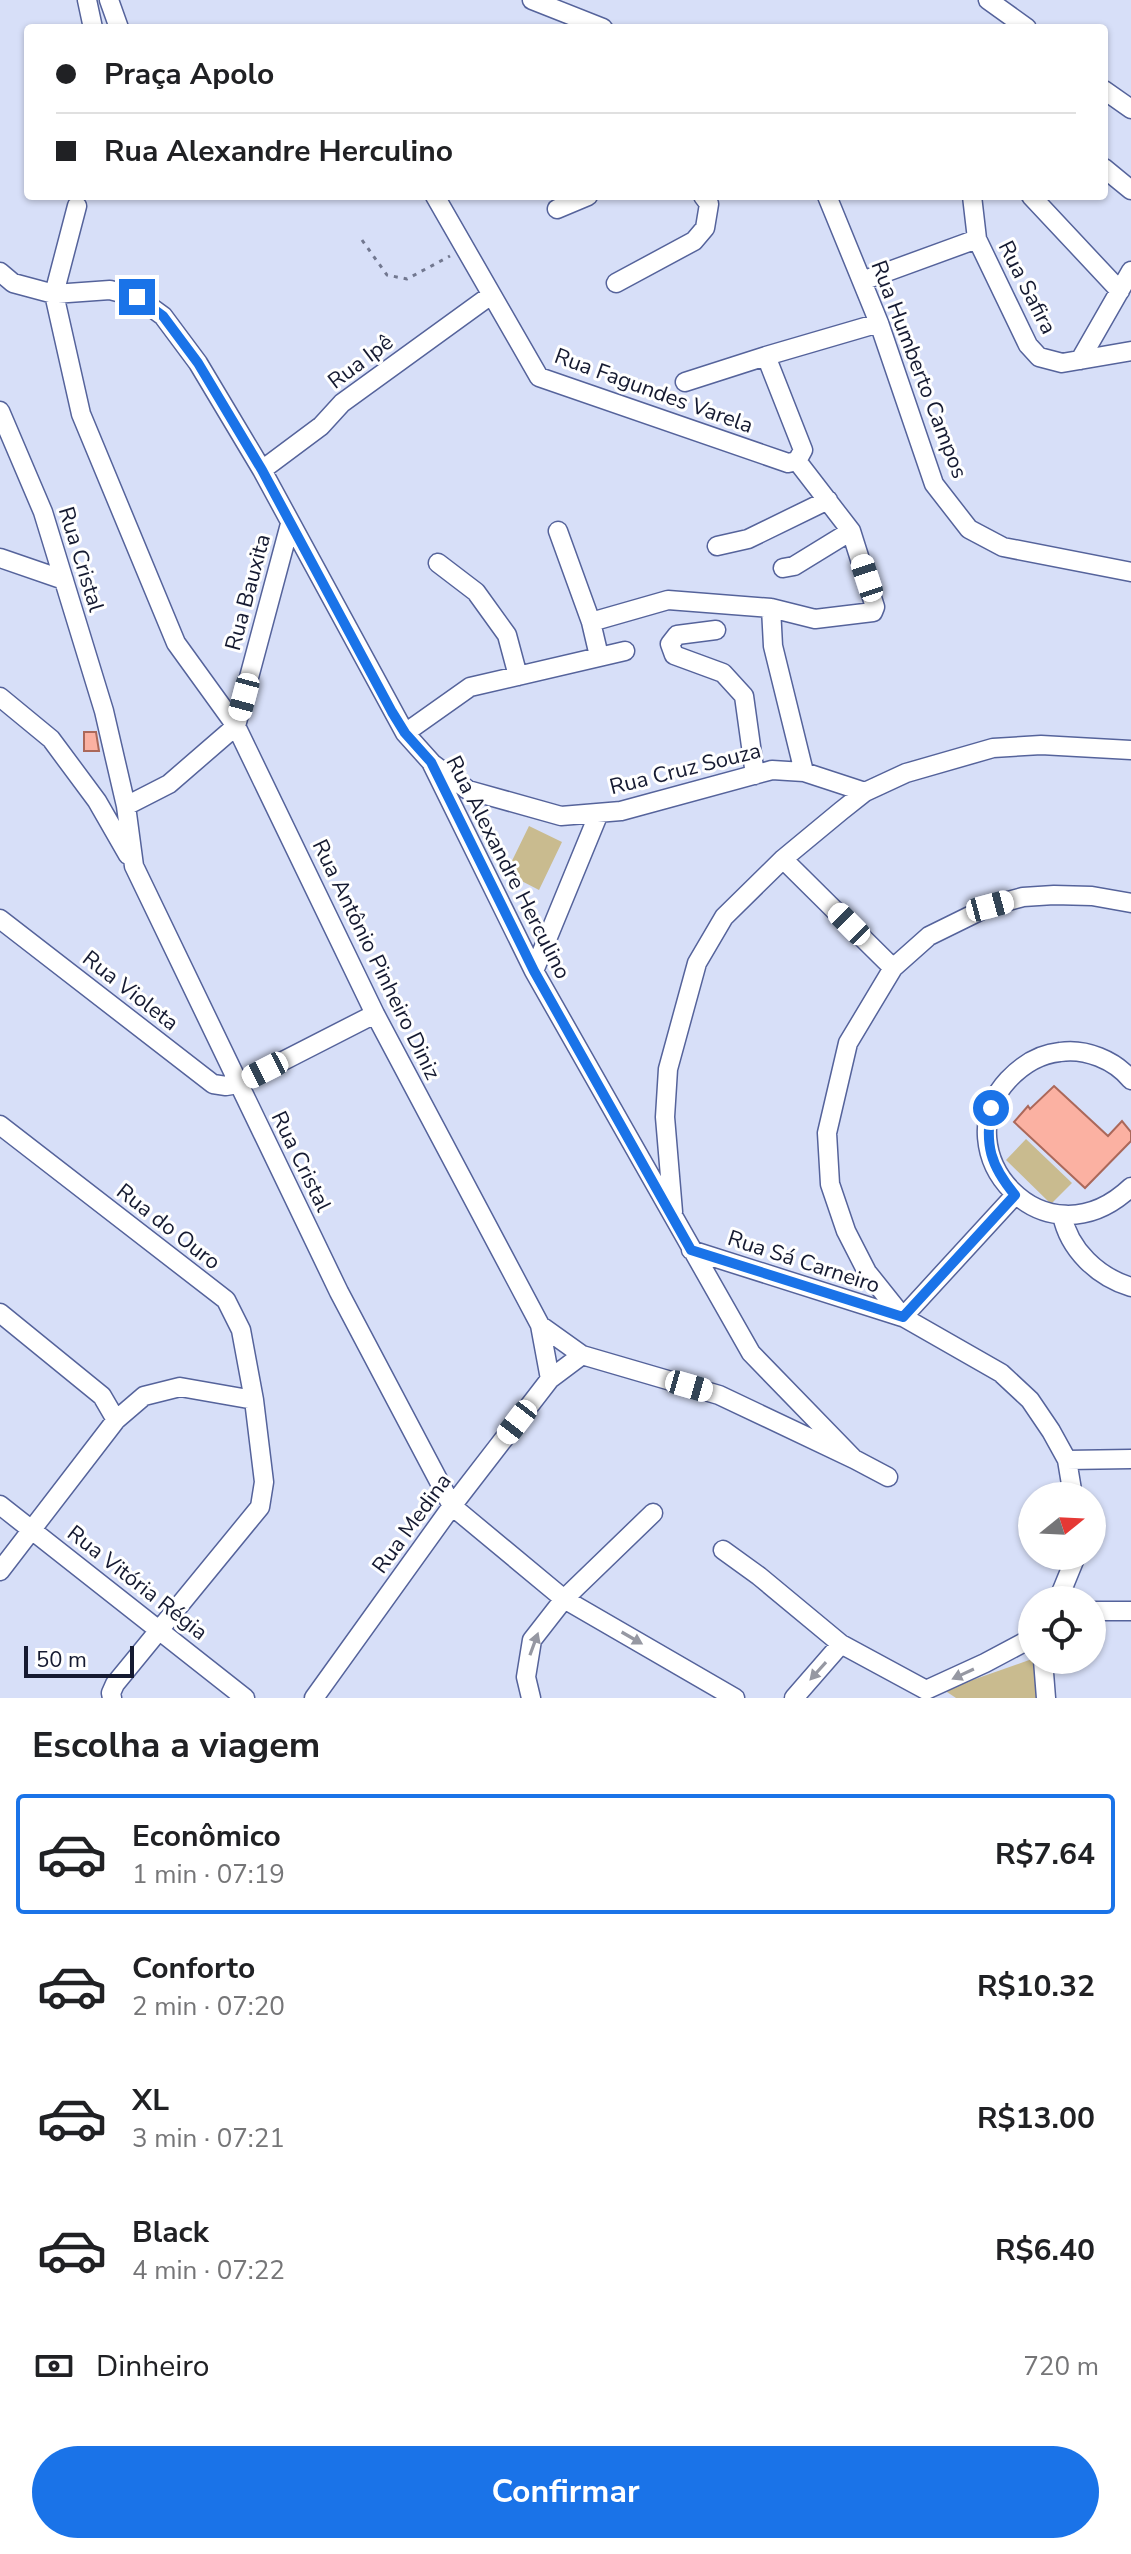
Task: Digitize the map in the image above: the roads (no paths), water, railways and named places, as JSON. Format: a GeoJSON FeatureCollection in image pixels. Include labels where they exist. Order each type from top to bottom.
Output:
{"type":"FeatureCollection","features":[{"type":"Feature","properties":{"kind":"street"},"geometry":{"type":"LineString","coordinates":[[87,0],[92,24]]}},
{"type":"Feature","properties":{"kind":"street"},"geometry":{"type":"LineString","coordinates":[[109,0],[118,24]]}},
{"type":"Feature","properties":{"kind":"street"},"geometry":{"type":"LineString","coordinates":[[532,0],[593,24]]}},
{"type":"Feature","properties":{"kind":"street"},"geometry":{"type":"LineString","coordinates":[[988,0],[1021,24]]}},
{"type":"Feature","properties":{"kind":"street"},"geometry":{"type":"LineString","coordinates":[[1108,93],[1131,109]]}},
{"type":"Feature","properties":{"kind":"street"},"geometry":{"type":"LineString","coordinates":[[1108,171],[1131,190]]}},
{"type":"Feature","properties":{"kind":"street"},"geometry":{"type":"LineString","coordinates":[[54,294],[78,200]]}},
{"type":"Feature","properties":{"kind":"street","name":"Rua Fagundes Varela"},"geometry":{"type":"LineString","coordinates":[[437,200],[539,377],[788,463],[797,461],[803,450],[766,356]]}},
{"type":"Feature","properties":{"kind":"street"},"geometry":{"type":"LineString","coordinates":[[557,209],[578,200]]}},
{"type":"Feature","properties":{"kind":"street"},"geometry":{"type":"LineString","coordinates":[[616,283],[694,241],[705,228],[709,204],[706,200]]}},
{"type":"Feature","properties":{"kind":"street","name":"Rua Humberto Campos"},"geometry":{"type":"LineString","coordinates":[[829,200],[879,323],[934,484],[969,529],[1003,547],[1131,572]]}},
{"type":"Feature","properties":{"kind":"street","name":"Rua Safira"},"geometry":{"type":"LineString","coordinates":[[972,200],[977,239],[1028,345],[1039,357],[1062,363],[1131,351]]}},
{"type":"Feature","properties":{"kind":"street"},"geometry":{"type":"LineString","coordinates":[[1035,200],[1120,291]]}},
{"type":"Feature","properties":{"kind":"street"},"geometry":{"type":"LineString","coordinates":[[862,281],[977,239]]}},
{"type":"Feature","properties":{"kind":"street","name":"Rua Safira"},"geometry":{"type":"LineString","coordinates":[[1080,360],[1131,271]]}},
{"type":"Feature","properties":{"kind":"street","name":"Rua Alexandre Herculino"},"geometry":{"type":"LineString","coordinates":[[0,272],[13,283],[54,294],[110,290],[137,297],[163,316],[198,363],[262,470],[405,733],[431,762],[534,971],[751,1353],[854,1459],[888,1477]]}},
{"type":"Feature","properties":{"kind":"street","name":"Rua Antônio Pinheiro Diniz"},"geometry":{"type":"LineString","coordinates":[[54,294],[81,414],[176,643],[236,726],[375,1014],[540,1325],[582,1355],[719,1395],[854,1459]]}},
{"type":"Feature","properties":{"kind":"street","name":"Rua Ipê"},"geometry":{"type":"LineString","coordinates":[[262,470],[321,426],[342,403],[491,295]]}},
{"type":"Feature","properties":{"kind":"street","name":"Rua Fagundes Varela"},"geometry":{"type":"LineString","coordinates":[[685,382],[879,323]]}},
{"type":"Feature","properties":{"kind":"street","name":"Rua Cristal"},"geometry":{"type":"LineString","coordinates":[[0,411],[43,512],[104,711],[126,806],[134,866],[339,1292],[452,1506],[564,1599],[735,1698]]}},
{"type":"Feature","properties":{"kind":"street"},"geometry":{"type":"LineString","coordinates":[[591,622],[668,600],[771,608],[815,619],[873,612],[875,602],[851,531],[797,461]]}},
{"type":"Feature","properties":{"kind":"street"},"geometry":{"type":"LineString","coordinates":[[717,546],[748,539],[828,500]]}},
{"type":"Feature","properties":{"kind":"street","name":"Rua Bauxita"},"geometry":{"type":"LineString","coordinates":[[236,726],[290,524]]}},
{"type":"Feature","properties":{"kind":"street"},"geometry":{"type":"LineString","coordinates":[[558,531],[591,622],[599,656]]}},
{"type":"Feature","properties":{"kind":"street"},"geometry":{"type":"LineString","coordinates":[[783,568],[794,566],[851,531]]}},
{"type":"Feature","properties":{"kind":"street"},"geometry":{"type":"LineString","coordinates":[[0,558],[64,580]]}},
{"type":"Feature","properties":{"kind":"street"},"geometry":{"type":"LineString","coordinates":[[438,563],[476,592],[507,635],[518,676]]}},
{"type":"Feature","properties":{"kind":"street"},"geometry":{"type":"LineString","coordinates":[[771,608],[773,646],[804,772]]}},
{"type":"Feature","properties":{"kind":"street"},"geometry":{"type":"LineString","coordinates":[[716,630],[677,635],[670,644],[674,655],[723,673],[744,696],[755,775]]}},
{"type":"Feature","properties":{"kind":"street"},"geometry":{"type":"LineString","coordinates":[[405,733],[470,687],[625,651]]}},
{"type":"Feature","properties":{"kind":"street"},"geometry":{"type":"LineString","coordinates":[[0,697],[51,739],[97,801],[134,866]]}},
{"type":"Feature","properties":{"kind":"street"},"geometry":{"type":"LineString","coordinates":[[126,806],[169,784],[236,726]]}},
{"type":"Feature","properties":{"kind":"street"},"geometry":{"type":"LineString","coordinates":[[673,1218],[665,1117],[668,1069],[697,963],[724,917],[783,859],[865,792],[906,773],[993,748],[1041,745],[1131,750]]}},
{"type":"Feature","properties":{"kind":"street","name":"Rua Cruz Souza"},"geometry":{"type":"LineString","coordinates":[[431,762],[468,790],[561,816],[621,811],[772,770],[804,772],[865,792]]}},
{"type":"Feature","properties":{"kind":"street"},"geometry":{"type":"LineString","coordinates":[[534,971],[599,813]]}},
{"type":"Feature","properties":{"kind":"street"},"geometry":{"type":"LineString","coordinates":[[783,859],[893,968]]}},
{"type":"Feature","properties":{"kind":"street"},"geometry":{"type":"LineString","coordinates":[[1071,1482],[1067,1460],[1030,1400],[1001,1373],[903,1317],[867,1272],[846,1231],[830,1184],[827,1133],[848,1043],[893,968],[929,936],[990,906],[1023,897],[1092,896],[1131,903]]}},
{"type":"Feature","properties":{"kind":"street","name":"Rua Violeta"},"geometry":{"type":"LineString","coordinates":[[0,919],[213,1084],[238,1084]]}},
{"type":"Feature","properties":{"kind":"street"},"geometry":{"type":"LineString","coordinates":[[238,1084],[375,1014]]}},
{"type":"Feature","properties":{"kind":"street"},"geometry":{"type":"LineString","coordinates":[[1130,1074],[1107,1060],[1085,1053],[1061,1051],[1038,1057],[1018,1069],[1002,1086],[991,1108],[987,1131],[990,1154],[1000,1176],[1015,1195],[1037,1209],[1062,1215],[1090,1213],[1115,1202],[1131,1187]]}},
{"type":"Feature","properties":{"kind":"street","name":"Rua do Ouro"},"geometry":{"type":"LineString","coordinates":[[0,1125],[226,1300],[241,1330],[264,1482],[260,1507],[115,1684],[112,1698]]}},
{"type":"Feature","properties":{"kind":"street"},"geometry":{"type":"LineString","coordinates":[[903,1317],[1015,1195]]}},
{"type":"Feature","properties":{"kind":"street"},"geometry":{"type":"LineString","coordinates":[[1062,1215],[1073,1245],[1085,1258],[1115,1282],[1131,1287]]}},
{"type":"Feature","properties":{"kind":"street","name":"Rua Sá Carneiro"},"geometry":{"type":"LineString","coordinates":[[691,1250],[903,1317]]}},
{"type":"Feature","properties":{"kind":"street"},"geometry":{"type":"LineString","coordinates":[[0,1313],[102,1396],[116,1420]]}},
{"type":"Feature","properties":{"kind":"street"},"geometry":{"type":"LineString","coordinates":[[540,1325],[550,1379]]}},
{"type":"Feature","properties":{"kind":"street","name":"Rua Medina"},"geometry":{"type":"LineString","coordinates":[[317,1697],[452,1506],[550,1379],[582,1355]]}},
{"type":"Feature","properties":{"kind":"street"},"geometry":{"type":"LineString","coordinates":[[0,1571],[116,1420],[144,1396],[180,1387],[254,1400]]}},
{"type":"Feature","properties":{"kind":"street"},"geometry":{"type":"LineString","coordinates":[[1067,1460],[1131,1459]]}},
{"type":"Feature","properties":{"kind":"street","name":"Rua Vitória Régia"},"geometry":{"type":"LineString","coordinates":[[0,1505],[245,1698]]}},
{"type":"Feature","properties":{"kind":"street"},"geometry":{"type":"LineString","coordinates":[[531,1698],[526,1677],[532,1640],[564,1599],[653,1513]]}},
{"type":"Feature","properties":{"kind":"street"},"geometry":{"type":"LineString","coordinates":[[723,1550],[841,1644],[932,1694],[1018,1646]]}},
{"type":"Feature","properties":{"kind":"street"},"geometry":{"type":"LineString","coordinates":[[1106,1611],[1131,1611]]}},
{"type":"Feature","properties":{"kind":"street"},"geometry":{"type":"LineString","coordinates":[[794,1698],[841,1644]]}},
{"type":"Feature","properties":{"kind":"street"},"geometry":{"type":"LineString","coordinates":[[1044,1674],[1046,1698]]}}]}
